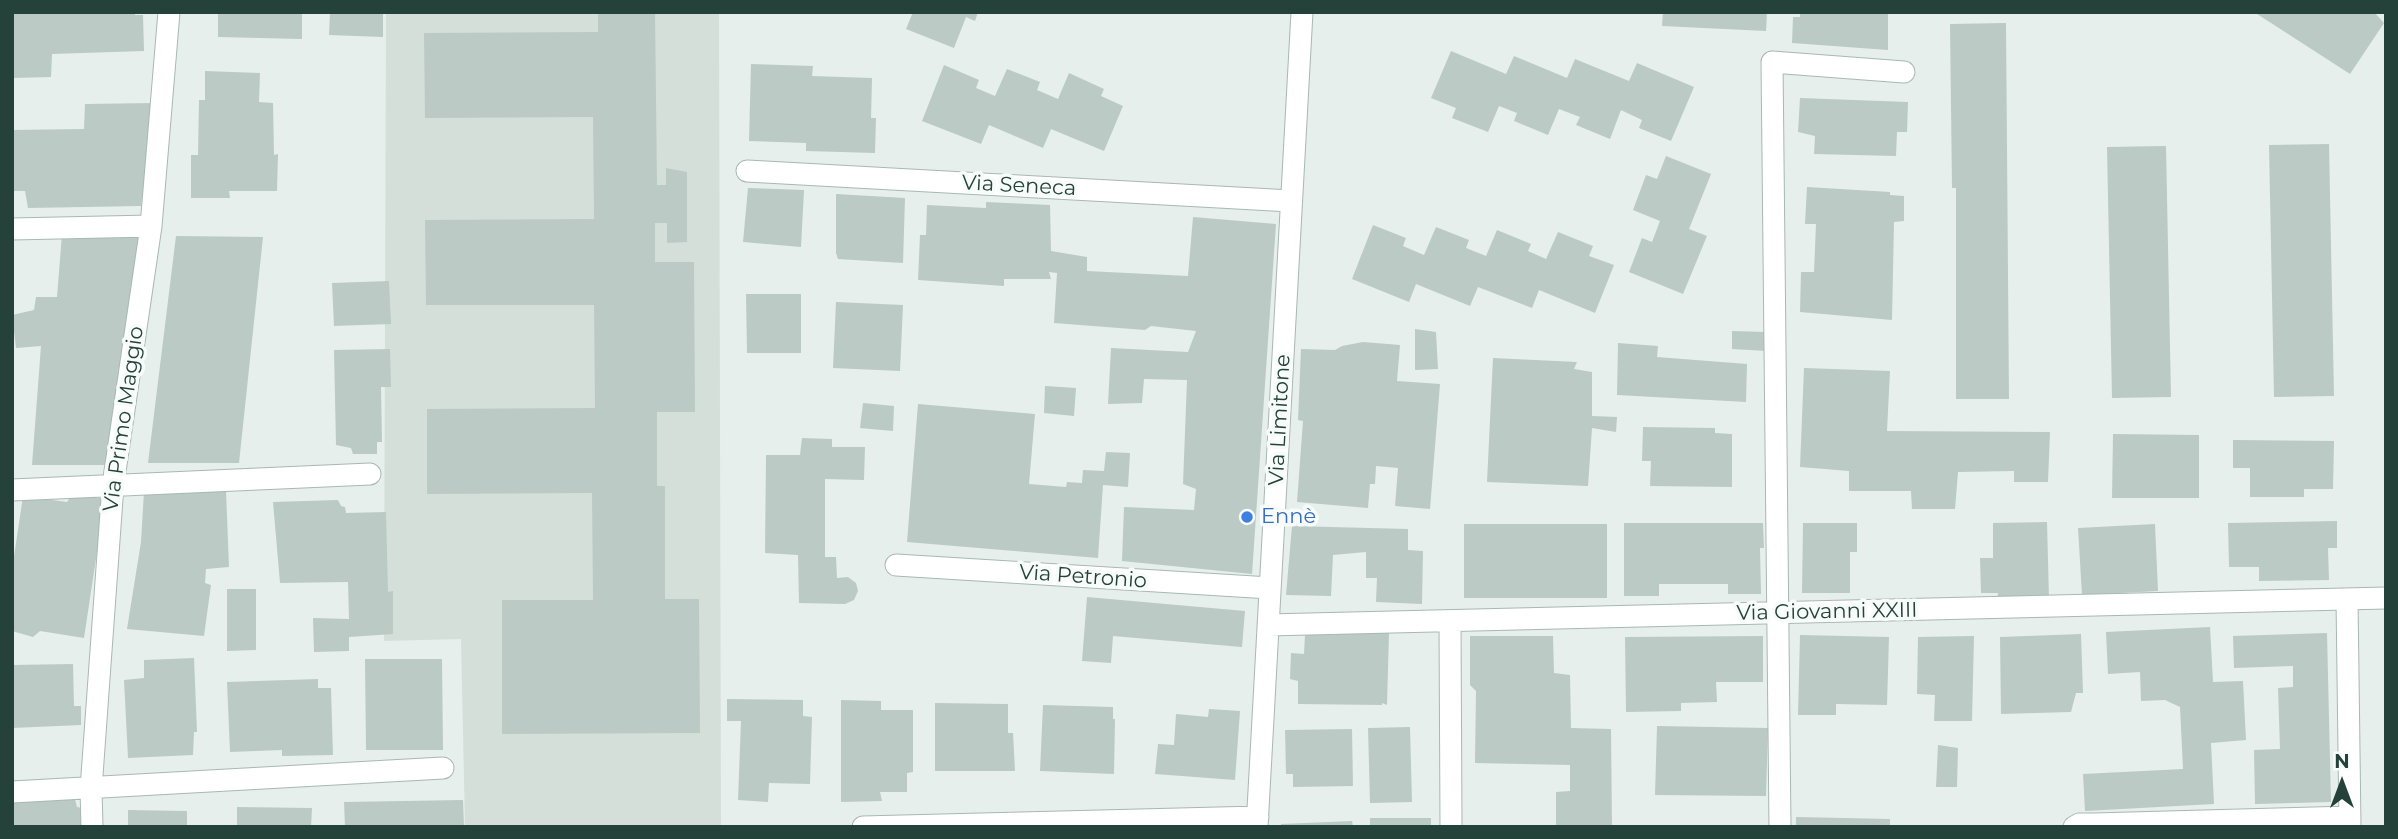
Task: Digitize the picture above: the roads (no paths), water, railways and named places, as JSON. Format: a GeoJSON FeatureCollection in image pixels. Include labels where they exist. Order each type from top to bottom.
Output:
{"type":"FeatureCollection","features":[{"type":"Feature","properties":{"kind":"street","name":"Via Primo Maggio"},"geometry":{"type":"LineString","coordinates":[[92,827],[91,789],[113,485],[151,226],[169,12]]}},
{"type":"Feature","properties":{"kind":"street","name":"Via Limitone"},"geometry":{"type":"LineString","coordinates":[[1257,822],[1302,12]]}},
{"type":"Feature","properties":{"kind":"street"},"geometry":{"type":"LineString","coordinates":[[1780,827],[1772,62],[1904,72]]}},
{"type":"Feature","properties":{"kind":"street","name":"Via Seneca"},"geometry":{"type":"LineString","coordinates":[[747,171],[1292,201]]}},
{"type":"Feature","properties":{"kind":"street"},"geometry":{"type":"LineString","coordinates":[[12,229],[151,226]]}},
{"type":"Feature","properties":{"kind":"street"},"geometry":{"type":"LineString","coordinates":[[12,490],[370,474]]}},
{"type":"Feature","properties":{"kind":"street","name":"Via Petronio"},"geometry":{"type":"LineString","coordinates":[[896,565],[1270,588]]}},
{"type":"Feature","properties":{"kind":"street","name":"Via Giovanni XXIII"},"geometry":{"type":"LineString","coordinates":[[1268,625],[2386,598]]}},
{"type":"Feature","properties":{"kind":"street"},"geometry":{"type":"LineString","coordinates":[[2074,827],[2079,824],[2350,822],[2347,599]]}},
{"type":"Feature","properties":{"kind":"street"},"geometry":{"type":"LineString","coordinates":[[1450,621],[1451,827]]}},
{"type":"Feature","properties":{"kind":"street"},"geometry":{"type":"LineString","coordinates":[[12,792],[443,768]]}},
{"type":"Feature","properties":{"kind":"street"},"geometry":{"type":"LineString","coordinates":[[863,827],[1257,822]]}},
{"type":"Feature","properties":{"kind":"place","name":"Ennè"},"geometry":{"type":"Point","coordinates":[1247,517]}}]}
